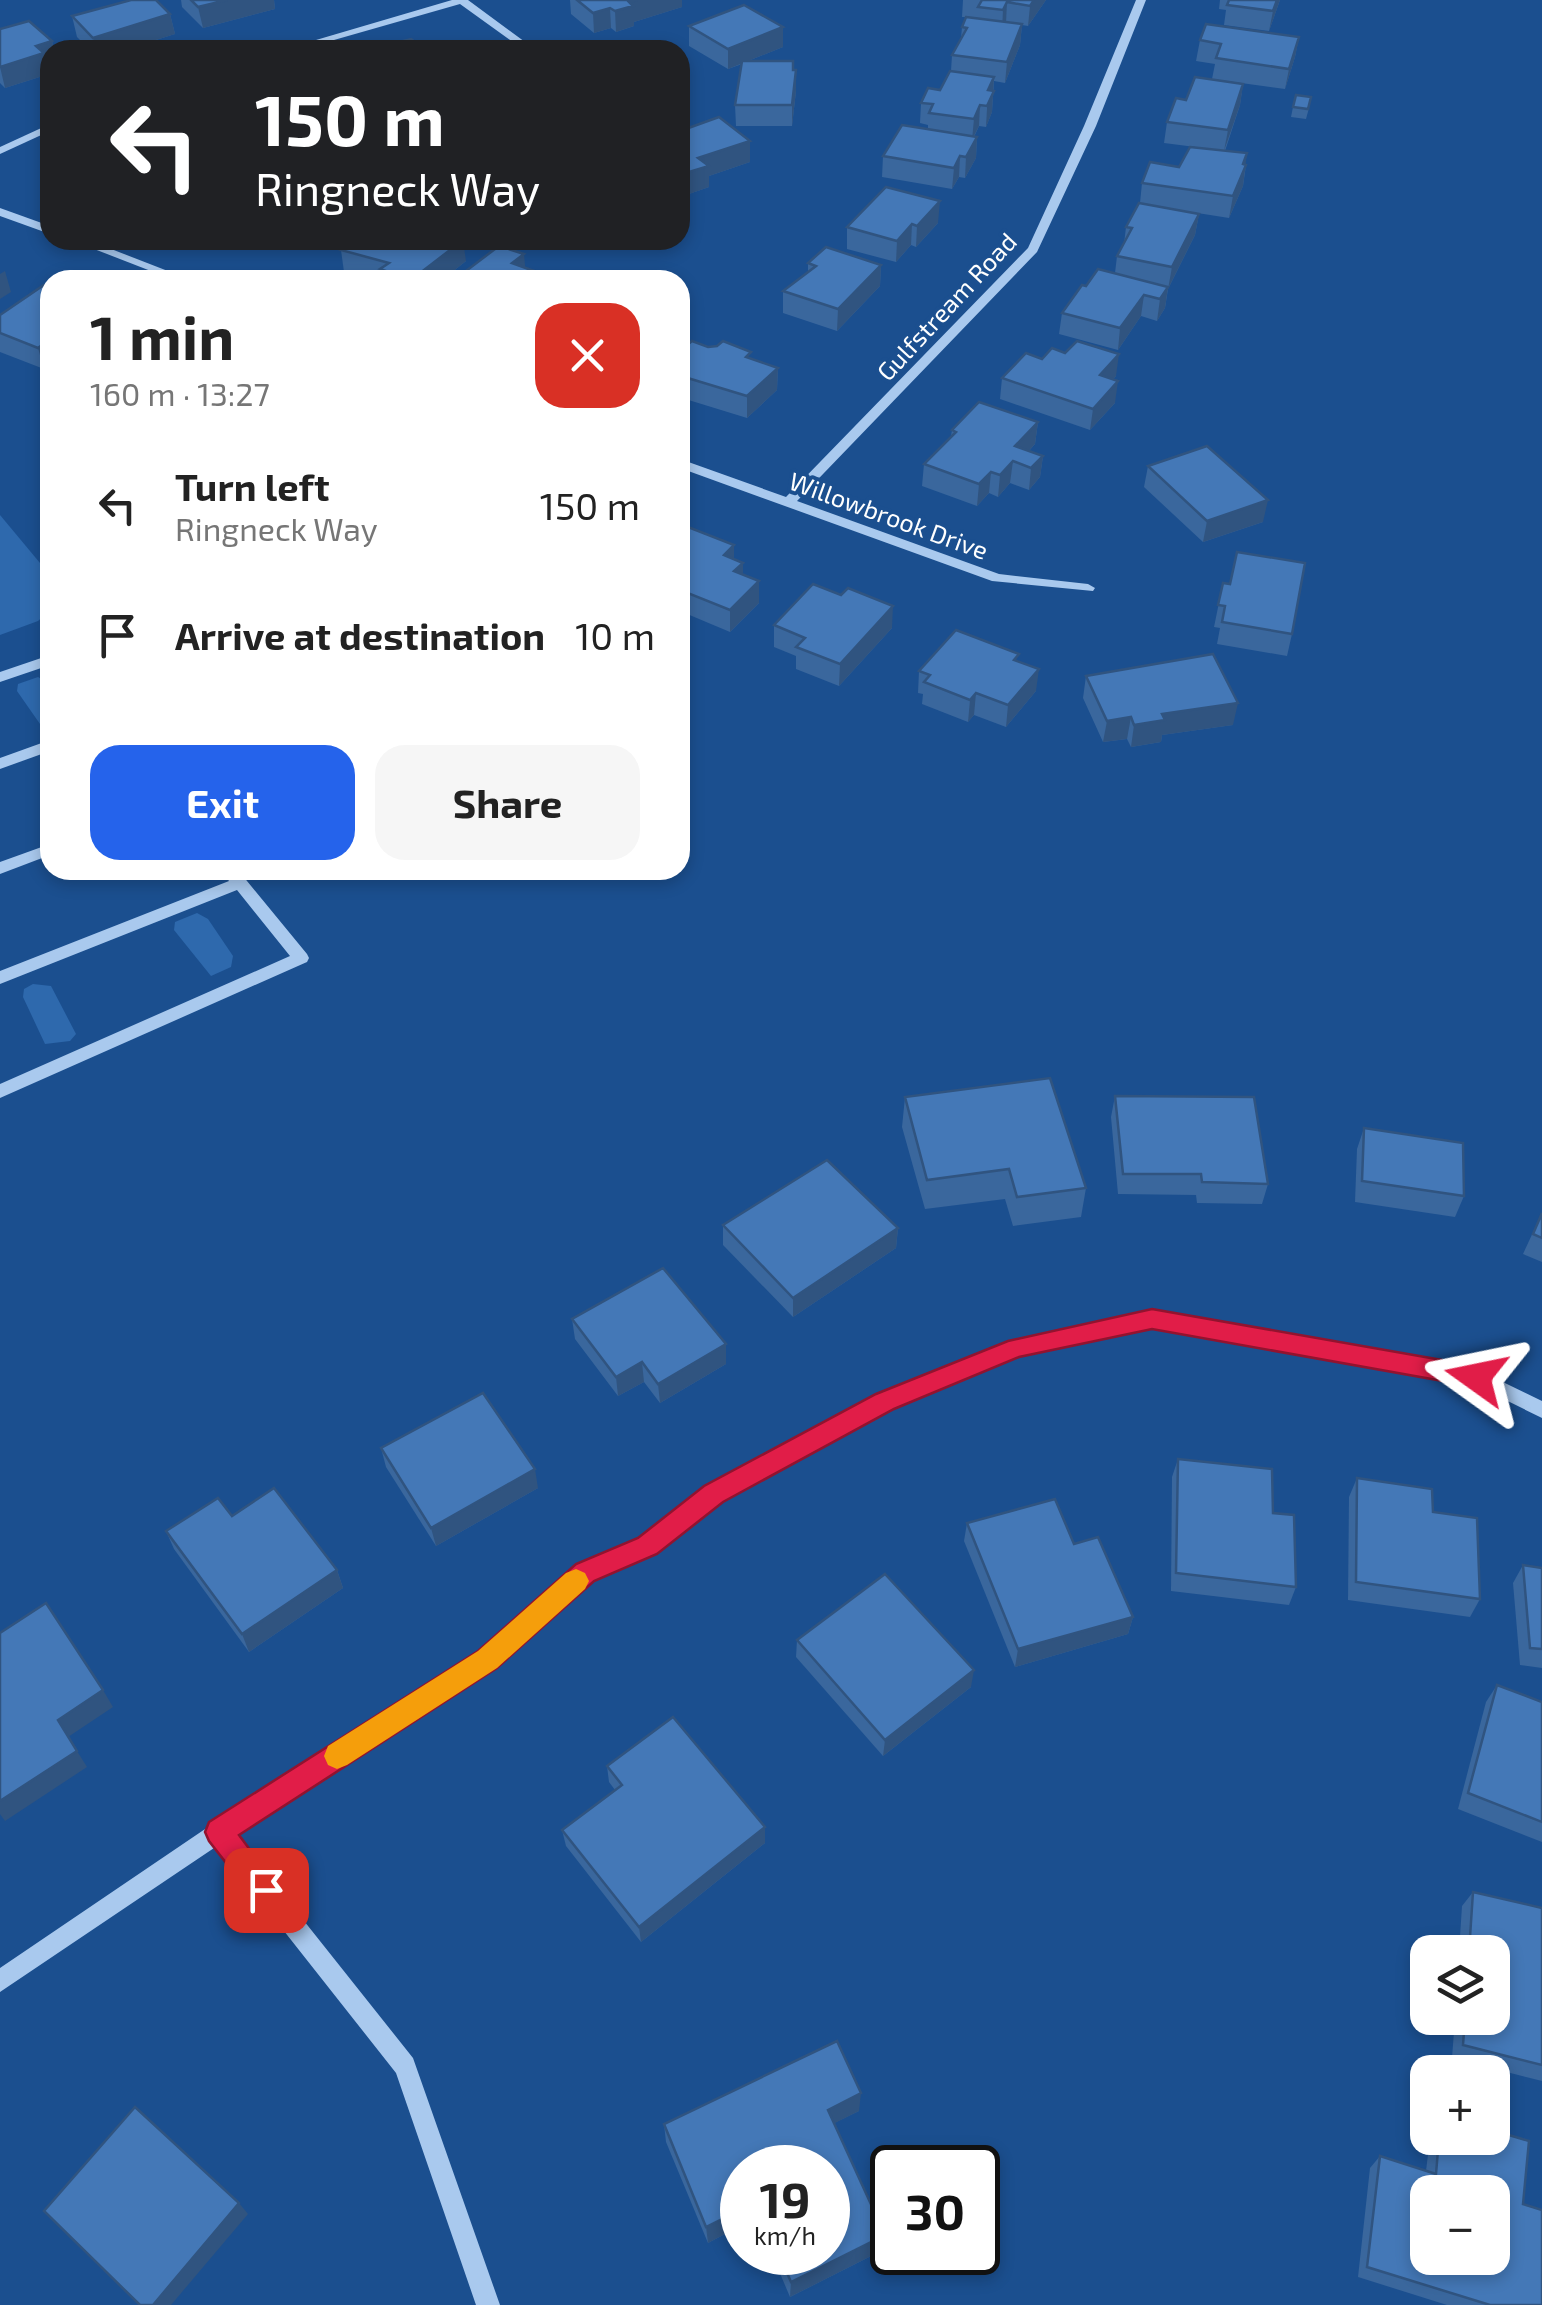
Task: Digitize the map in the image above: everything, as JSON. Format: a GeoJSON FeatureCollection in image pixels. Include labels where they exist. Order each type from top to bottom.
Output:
{"type":"FeatureCollection","features":[{"type":"Feature","properties":{"kind":"street"},"geometry":{"type":"LineString","coordinates":[[322,40],[462,0],[517,40]]}},
{"type":"Feature","properties":{"kind":"street","name":"Gulfstream Road"},"geometry":{"type":"LineString","coordinates":[[788,503],[1033,248],[1090,126],[1141,0]]}},
{"type":"Feature","properties":{"kind":"street"},"geometry":{"type":"LineString","coordinates":[[0,151],[40,132]]}},
{"type":"Feature","properties":{"kind":"street"},"geometry":{"type":"LineString","coordinates":[[0,212],[40,226]]}},
{"type":"Feature","properties":{"kind":"street"},"geometry":{"type":"LineString","coordinates":[[103,250],[158,270]]}},
{"type":"Feature","properties":{"kind":"street","name":"Willowbrook Drive"},"geometry":{"type":"LineString","coordinates":[[690,467],[997,578],[1088,588]]}},
{"type":"Feature","properties":{"kind":"street"},"geometry":{"type":"LineString","coordinates":[[0,678],[40,664]]}},
{"type":"Feature","properties":{"kind":"street"},"geometry":{"type":"LineString","coordinates":[[0,764],[40,749]]}},
{"type":"Feature","properties":{"kind":"street"},"geometry":{"type":"LineString","coordinates":[[0,868],[40,853]]}},
{"type":"Feature","properties":{"kind":"street"},"geometry":{"type":"LineString","coordinates":[[0,978],[225,880]]}},
{"type":"Feature","properties":{"kind":"street"},"geometry":{"type":"LineString","coordinates":[[0,1091],[301,958],[237,880]]}},
{"type":"Feature","properties":{"kind":"street"},"geometry":{"type":"LineString","coordinates":[[0,1981],[219,1832],[487,1660],[585,1572],[648,1546],[714,1494],[885,1401],[1017,1348],[1152,1319],[1476,1377],[1542,1410]]}},
{"type":"Feature","properties":{"kind":"street"},"geometry":{"type":"LineString","coordinates":[[219,1832],[405,2066],[488,2305]]}},
{"type":"Feature","properties":{"kind":"shaded area"},"geometry":{"type":"Polygon","coordinates":[[[0,515],[40,563],[40,619],[0,635],[0,515]]]}},
{"type":"Feature","properties":{"kind":"shaded area"},"geometry":{"type":"Polygon","coordinates":[[[40,678],[40,724],[17,691],[18,684],[40,678]]]}},
{"type":"Feature","properties":{"kind":"shaded area"},"geometry":{"type":"Polygon","coordinates":[[[197,913],[208,919],[233,956],[231,967],[211,976],[174,930],[175,922],[197,913]]]}},
{"type":"Feature","properties":{"kind":"shaded area"},"geometry":{"type":"Polygon","coordinates":[[[33,984],[51,986],[76,1034],[70,1041],[45,1044],[23,997],[24,989],[33,984]]]}},
{"type":"Feature","properties":{"kind":"building"},"geometry":{"type":"Polygon","coordinates":[[[131,0],[156,0],[170,14],[93,38],[72,16],[131,0]]]}},
{"type":"Feature","properties":{"kind":"building"},"geometry":{"type":"Polygon","coordinates":[[[191,0],[227,0],[198,7],[191,0]]]}},
{"type":"Feature","properties":{"kind":"building"},"geometry":{"type":"Polygon","coordinates":[[[577,0],[637,0],[629,2],[633,6],[593,13],[577,0]]]}},
{"type":"Feature","properties":{"kind":"building"},"geometry":{"type":"Polygon","coordinates":[[[982,0],[1034,0],[1030,6],[1007,2],[1003,10],[978,7],[982,0]]]}},
{"type":"Feature","properties":{"kind":"building"},"geometry":{"type":"Polygon","coordinates":[[[1229,0],[1277,0],[1273,11],[1227,5],[1229,0]]]}},
{"type":"Feature","properties":{"kind":"building"},"geometry":{"type":"Polygon","coordinates":[[[744,5],[783,27],[728,49],[689,26],[744,5]]]}},
{"type":"Feature","properties":{"kind":"building"},"geometry":{"type":"Polygon","coordinates":[[[966,17],[1022,24],[1007,62],[952,55],[967,28],[962,27],[966,17]]]}},
{"type":"Feature","properties":{"kind":"building"},"geometry":{"type":"Polygon","coordinates":[[[29,21],[51,40],[40,40],[36,46],[40,54],[0,67],[0,29],[29,21]]]}},
{"type":"Feature","properties":{"kind":"building"},"geometry":{"type":"Polygon","coordinates":[[[1206,24],[1299,37],[1289,69],[1216,58],[1221,44],[1200,40],[1206,24]]]}},
{"type":"Feature","properties":{"kind":"building"},"geometry":{"type":"Polygon","coordinates":[[[742,61],[793,61],[796,70],[792,105],[735,105],[742,61]]]}},
{"type":"Feature","properties":{"kind":"building"},"geometry":{"type":"Polygon","coordinates":[[[950,71],[994,77],[988,90],[994,91],[987,106],[980,105],[974,119],[929,113],[933,104],[921,103],[928,88],[940,90],[950,71]]]}},
{"type":"Feature","properties":{"kind":"building"},"geometry":{"type":"Polygon","coordinates":[[[1195,77],[1243,84],[1228,130],[1167,122],[1176,98],[1186,100],[1195,77]]]}},
{"type":"Feature","properties":{"kind":"building"},"geometry":{"type":"Polygon","coordinates":[[[1296,95],[1311,97],[1308,109],[1293,107],[1296,95]]]}},
{"type":"Feature","properties":{"kind":"building"},"geometry":{"type":"Polygon","coordinates":[[[719,117],[750,141],[698,158],[709,166],[690,172],[690,127],[719,117]]]}},
{"type":"Feature","properties":{"kind":"building"},"geometry":{"type":"Polygon","coordinates":[[[902,125],[977,137],[966,157],[960,156],[954,168],[883,156],[902,125]]]}},
{"type":"Feature","properties":{"kind":"building"},"geometry":{"type":"Polygon","coordinates":[[[1190,147],[1247,153],[1233,196],[1142,183],[1150,162],[1179,167],[1190,147]]]}},
{"type":"Feature","properties":{"kind":"building"},"geometry":{"type":"Polygon","coordinates":[[[886,187],[940,201],[897,241],[847,227],[886,187]]]}},
{"type":"Feature","properties":{"kind":"building"},"geometry":{"type":"Polygon","coordinates":[[[1139,203],[1199,214],[1172,267],[1117,256],[1132,228],[1126,227],[1139,203]]]}},
{"type":"Feature","properties":{"kind":"building"},"geometry":{"type":"Polygon","coordinates":[[[826,247],[881,265],[838,309],[783,291],[816,266],[808,263],[826,247]]]}},
{"type":"Feature","properties":{"kind":"building"},"geometry":{"type":"Polygon","coordinates":[[[341,250],[450,250],[424,270],[380,269],[389,263],[341,250]]]}},
{"type":"Feature","properties":{"kind":"building"},"geometry":{"type":"Polygon","coordinates":[[[494,250],[512,250],[524,254],[512,263],[531,270],[467,270],[494,250]]]}},
{"type":"Feature","properties":{"kind":"building"},"geometry":{"type":"Polygon","coordinates":[[[1098,269],[1168,287],[1160,299],[1144,295],[1120,328],[1062,313],[1098,269]]]}},
{"type":"Feature","properties":{"kind":"building"},"geometry":{"type":"Polygon","coordinates":[[[40,288],[40,346],[0,333],[0,315],[40,288]]]}},
{"type":"Feature","properties":{"kind":"building"},"geometry":{"type":"Polygon","coordinates":[[[723,341],[751,352],[746,357],[778,368],[747,396],[690,379],[690,343],[708,347],[723,341]]]}},
{"type":"Feature","properties":{"kind":"building"},"geometry":{"type":"Polygon","coordinates":[[[1077,341],[1119,354],[1100,375],[1118,381],[1093,409],[1002,378],[1026,353],[1042,359],[1052,348],[1065,353],[1077,341]]]}},
{"type":"Feature","properties":{"kind":"building"},"geometry":{"type":"Polygon","coordinates":[[[979,402],[1038,422],[1015,446],[1043,456],[1031,468],[1013,461],[1000,475],[991,472],[979,484],[924,464],[979,402]]]}},
{"type":"Feature","properties":{"kind":"building"},"geometry":{"type":"Polygon","coordinates":[[[1207,446],[1268,500],[1207,521],[1148,466],[1207,446]]]}},
{"type":"Feature","properties":{"kind":"building"},"geometry":{"type":"Polygon","coordinates":[[[690,528],[734,545],[724,555],[743,563],[734,571],[759,581],[730,610],[690,594],[690,528]]]}},
{"type":"Feature","properties":{"kind":"building"},"geometry":{"type":"Polygon","coordinates":[[[1237,552],[1305,563],[1292,634],[1222,622],[1225,606],[1218,605],[1223,583],[1230,584],[1237,552]]]}},
{"type":"Feature","properties":{"kind":"building"},"geometry":{"type":"Polygon","coordinates":[[[813,584],[841,595],[848,588],[893,606],[840,664],[796,647],[805,638],[774,625],[813,584]]]}},
{"type":"Feature","properties":{"kind":"building"},"geometry":{"type":"Polygon","coordinates":[[[956,630],[1019,654],[1014,660],[1039,669],[1008,705],[976,693],[970,700],[924,682],[930,675],[919,671],[956,630]]]}},
{"type":"Feature","properties":{"kind":"building"},"geometry":{"type":"Polygon","coordinates":[[[1213,654],[1238,703],[1162,714],[1165,720],[1134,725],[1131,717],[1107,721],[1086,676],[1213,654]]]}},
{"type":"Feature","properties":{"kind":"building"},"geometry":{"type":"Polygon","coordinates":[[[1050,1078],[1086,1188],[1017,1197],[1009,1169],[927,1180],[905,1097],[1050,1078]]]}},
{"type":"Feature","properties":{"kind":"building"},"geometry":{"type":"Polygon","coordinates":[[[1115,1096],[1254,1097],[1268,1184],[1202,1182],[1201,1174],[1123,1174],[1115,1096]]]}},
{"type":"Feature","properties":{"kind":"building"},"geometry":{"type":"Polygon","coordinates":[[[1364,1128],[1463,1143],[1464,1196],[1362,1181],[1364,1128]]]}},
{"type":"Feature","properties":{"kind":"building"},"geometry":{"type":"Polygon","coordinates":[[[827,1160],[898,1228],[793,1298],[723,1225],[827,1160]]]}},
{"type":"Feature","properties":{"kind":"building"},"geometry":{"type":"Polygon","coordinates":[[[1542,1213],[1542,1238],[1533,1234],[1542,1213]]]}},
{"type":"Feature","properties":{"kind":"building"},"geometry":{"type":"Polygon","coordinates":[[[663,1268],[726,1344],[658,1384],[642,1362],[616,1377],[572,1319],[663,1268]]]}},
{"type":"Feature","properties":{"kind":"building"},"geometry":{"type":"Polygon","coordinates":[[[483,1393],[535,1469],[431,1528],[381,1448],[483,1393]]]}},
{"type":"Feature","properties":{"kind":"building"},"geometry":{"type":"Polygon","coordinates":[[[1178,1459],[1272,1469],[1273,1513],[1294,1515],[1296,1587],[1176,1573],[1178,1459]]]}},
{"type":"Feature","properties":{"kind":"building"},"geometry":{"type":"Polygon","coordinates":[[[1357,1478],[1432,1489],[1433,1512],[1477,1518],[1480,1599],[1356,1582],[1357,1478]]]}},
{"type":"Feature","properties":{"kind":"building"},"geometry":{"type":"Polygon","coordinates":[[[274,1488],[337,1570],[242,1634],[166,1531],[218,1498],[232,1516],[274,1488]]]}},
{"type":"Feature","properties":{"kind":"building"},"geometry":{"type":"Polygon","coordinates":[[[1055,1499],[1074,1544],[1098,1537],[1133,1617],[1018,1649],[967,1523],[1055,1499]]]}},
{"type":"Feature","properties":{"kind":"building"},"geometry":{"type":"Polygon","coordinates":[[[1523,1565],[1542,1568],[1542,1649],[1530,1648],[1523,1565]]]}},
{"type":"Feature","properties":{"kind":"building"},"geometry":{"type":"Polygon","coordinates":[[[885,1574],[974,1670],[885,1740],[797,1640],[885,1574]]]}},
{"type":"Feature","properties":{"kind":"building"},"geometry":{"type":"Polygon","coordinates":[[[46,1603],[103,1690],[58,1720],[77,1751],[0,1801],[0,1633],[46,1603]]]}},
{"type":"Feature","properties":{"kind":"building"},"geometry":{"type":"Polygon","coordinates":[[[1497,1685],[1542,1702],[1542,1822],[1468,1793],[1497,1685]]]}},
{"type":"Feature","properties":{"kind":"building"},"geometry":{"type":"Polygon","coordinates":[[[673,1717],[765,1827],[639,1927],[562,1830],[622,1785],[607,1766],[673,1717]]]}},
{"type":"Feature","properties":{"kind":"building"},"geometry":{"type":"Polygon","coordinates":[[[1473,1892],[1542,1908],[1542,2065],[1463,2045],[1464,2035],[1510,2035],[1510,1935],[1470,1935],[1473,1892]]]}},
{"type":"Feature","properties":{"kind":"building"},"geometry":{"type":"Polygon","coordinates":[[[837,2041],[861,2093],[828,2110],[844,2145],[720,2145],[720,2220],[706,2227],[664,2124],[837,2041]]]}},
{"type":"Feature","properties":{"kind":"building"},"geometry":{"type":"Polygon","coordinates":[[[135,2107],[239,2203],[153,2305],[140,2305],[44,2211],[135,2107]]]}},
{"type":"Feature","properties":{"kind":"building"},"geometry":{"type":"Polygon","coordinates":[[[1510,2135],[1529,2141],[1523,2204],[1542,2210],[1542,2305],[1490,2305],[1367,2267],[1380,2156],[1436,2174],[1438,2155],[1510,2155],[1510,2135]]]}},
{"type":"Feature","properties":{"kind":"building"},"geometry":{"type":"Polygon","coordinates":[[[850,2158],[870,2202],[870,2242],[850,2252],[850,2158]]]}},
{"type":"Feature","properties":{"kind":"slow traffic"},"geometry":{"type":"LineString","coordinates":[[337,1756],[487,1660],[576,1581]]}},
{"type":"Feature","properties":{"kind":"route"},"geometry":{"type":"LineString","coordinates":[[266,1890],[219,1832],[487,1660],[585,1572],[648,1546],[714,1494],[885,1401],[1017,1348],[1152,1319],[1476,1377]]}}]}
